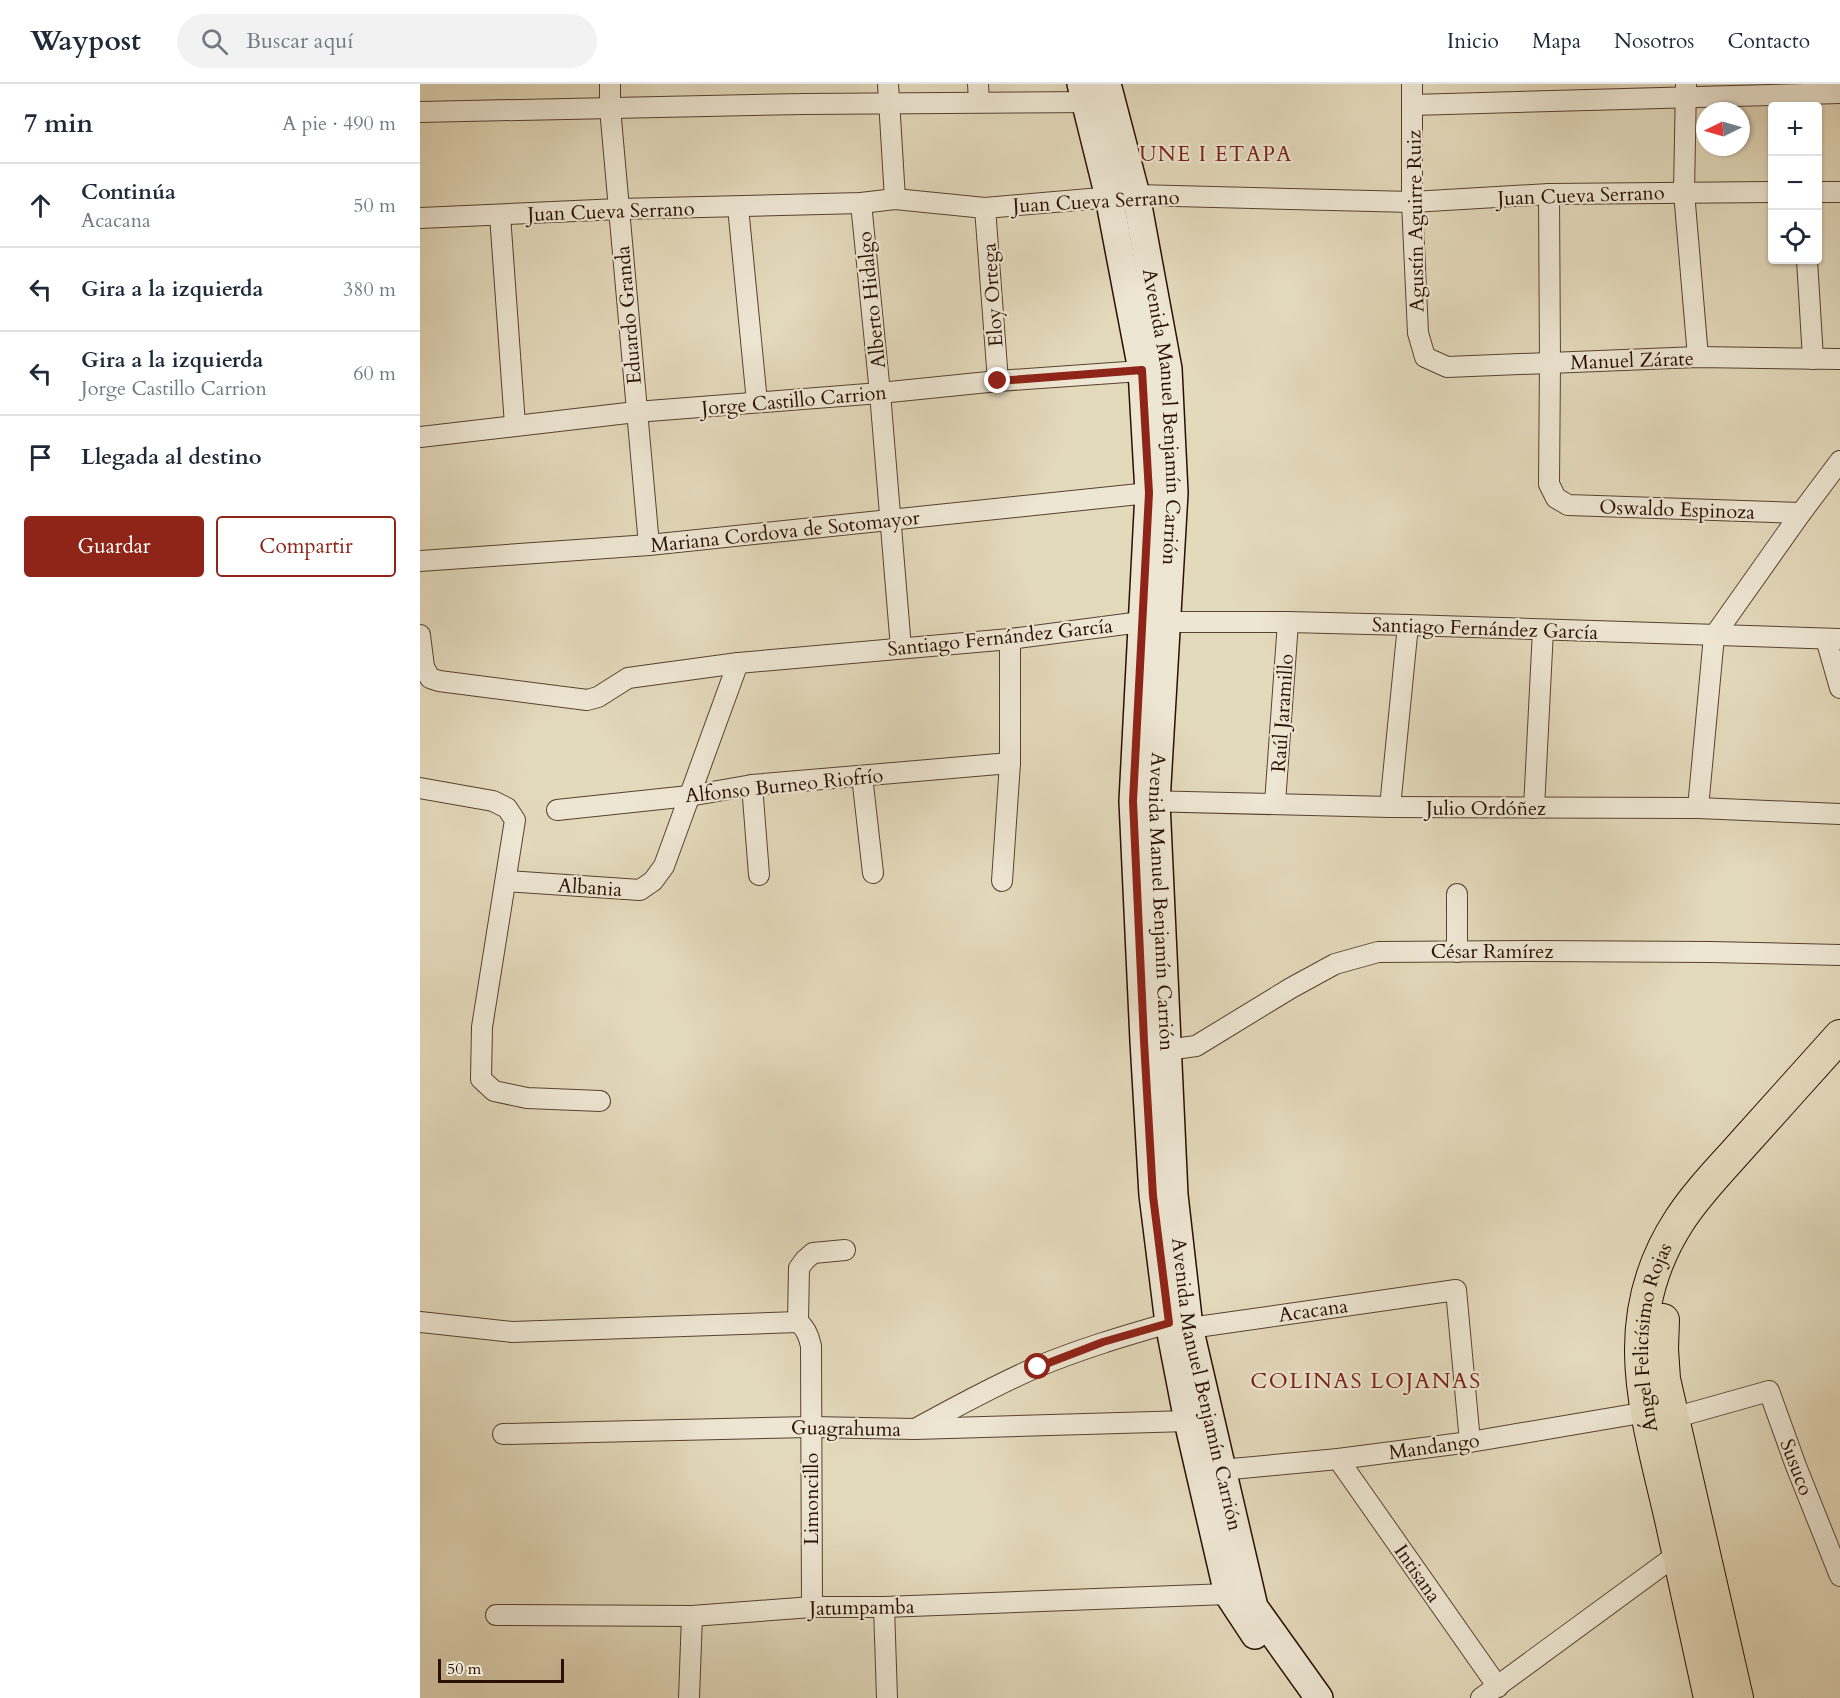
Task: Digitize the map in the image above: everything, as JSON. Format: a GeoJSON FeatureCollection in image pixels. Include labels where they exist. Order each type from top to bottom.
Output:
{"type":"FeatureCollection","features":[{"type":"Feature","properties":{"kind":"highway","name":"Ángel Felicísimo Rojas"},"geometry":{"type":"LineString","coordinates":[[1737,1698],[1660,1415],[1641,1370],[1641,1323],[1646,1294],[1662,1251],[1679,1221],[1710,1181],[1840,1035]]}},
{"type":"Feature","properties":{"kind":"highway","name":"Ángel Felicísimo Rojas"},"geometry":{"type":"LineString","coordinates":[[1710,1698],[1679,1553],[1660,1415],[1664,1379],[1662,1340],[1667,1299],[1681,1259],[1699,1226],[1725,1191],[1840,1066]]}},
{"type":"Feature","properties":{"kind":"main road","name":"Avenida Manuel Benjamín Carrión"},"geometry":{"type":"LineString","coordinates":[[1097,93],[1136,195],[1155,370],[1174,493],[1154,622]]}},
{"type":"Feature","properties":{"kind":"main road","name":"Avenida Manuel Benjamín Carrión"},"geometry":{"type":"LineString","coordinates":[[1097,93],[1109,197],[1155,370],[1149,493],[1154,622],[1144,801],[1144,1041],[1153,1196],[1176,1327],[1188,1421],[1228,1594],[1298,1698]]}},
{"type":"Feature","properties":{"kind":"main road","name":"Avenida Manuel Benjamín Carrión"},"geometry":{"type":"LineString","coordinates":[[1144,801],[1167,1050],[1174,1195],[1176,1327],[1221,1470],[1254,1607],[1319,1698]]}},
{"type":"Feature","properties":{"kind":"street","name":"Eduardo Granda"},"geometry":{"type":"LineString","coordinates":[[609,84],[649,545]]}},
{"type":"Feature","properties":{"kind":"street","name":"Agustín Aguirre Ruiz"},"geometry":{"type":"LineString","coordinates":[[1412,84],[1412,202],[1418,333],[1425,357]]}},
{"type":"Feature","properties":{"kind":"street"},"geometry":{"type":"LineString","coordinates":[[1686,91],[1684,192],[1698,357]]}},
{"type":"Feature","properties":{"kind":"street"},"geometry":{"type":"LineString","coordinates":[[1413,105],[1686,91],[1840,93]]}},
{"type":"Feature","properties":{"kind":"street"},"geometry":{"type":"LineString","coordinates":[[420,112],[610,108],[888,94],[1097,93]]}},
{"type":"Feature","properties":{"kind":"street"},"geometry":{"type":"LineString","coordinates":[[888,94],[895,199]]}},
{"type":"Feature","properties":{"kind":"street","name":"Juan Cueva Serrano"},"geometry":{"type":"LineString","coordinates":[[420,218],[619,209],[861,203],[895,199],[986,208],[1136,195],[1412,202],[1548,194],[1768,192]]}},
{"type":"Feature","properties":{"kind":"street"},"geometry":{"type":"LineString","coordinates":[[1822,192],[1840,192]]}},
{"type":"Feature","properties":{"kind":"street"},"geometry":{"type":"LineString","coordinates":[[1548,194],[1550,363]]}},
{"type":"Feature","properties":{"kind":"street","name":"Alberto Hidalgo"},"geometry":{"type":"LineString","coordinates":[[861,203],[880,393],[901,648]]}},
{"type":"Feature","properties":{"kind":"street"},"geometry":{"type":"LineString","coordinates":[[738,207],[757,402]]}},
{"type":"Feature","properties":{"kind":"street","name":"Eloy Ortega"},"geometry":{"type":"LineString","coordinates":[[986,208],[998,381]]}},
{"type":"Feature","properties":{"kind":"street"},"geometry":{"type":"LineString","coordinates":[[500,215],[515,425]]}},
{"type":"Feature","properties":{"kind":"street"},"geometry":{"type":"LineString","coordinates":[[1807,264],[1813,359]]}},
{"type":"Feature","properties":{"kind":"street","name":"Manuel Zárate"},"geometry":{"type":"LineString","coordinates":[[1425,357],[1447,367],[1698,357],[1840,359]]}},
{"type":"Feature","properties":{"kind":"street","name":"Oswaldo Espinoza"},"geometry":{"type":"LineString","coordinates":[[1550,363],[1549,484],[1556,498],[1568,505],[1801,513]]}},
{"type":"Feature","properties":{"kind":"street","name":"Jorge Castillo Carrion"},"geometry":{"type":"LineString","coordinates":[[420,437],[636,412],[1155,370]]}},
{"type":"Feature","properties":{"kind":"street"},"geometry":{"type":"LineString","coordinates":[[1698,808],[1714,636],[1840,461]]}},
{"type":"Feature","properties":{"kind":"street","name":"Mariana Cordova de Sotomayor"},"geometry":{"type":"LineString","coordinates":[[420,561],[649,545],[1149,493]]}},
{"type":"Feature","properties":{"kind":"street","name":"Santiago Fernández García"},"geometry":{"type":"LineString","coordinates":[[420,634],[424,667],[430,678],[587,700],[598,697],[628,678],[738,663],[1010,639],[1154,622],[1408,625],[1833,639]]}},
{"type":"Feature","properties":{"kind":"street","name":"Raúl Jaramillo"},"geometry":{"type":"LineString","coordinates":[[1275,803],[1288,622]]}},
{"type":"Feature","properties":{"kind":"street"},"geometry":{"type":"LineString","coordinates":[[1390,807],[1408,625]]}},
{"type":"Feature","properties":{"kind":"street"},"geometry":{"type":"LineString","coordinates":[[1534,808],[1543,630]]}},
{"type":"Feature","properties":{"kind":"street"},"geometry":{"type":"LineString","coordinates":[[1002,881],[1010,762],[1010,639]]}},
{"type":"Feature","properties":{"kind":"street"},"geometry":{"type":"LineString","coordinates":[[1833,639],[1840,688]]}},
{"type":"Feature","properties":{"kind":"street","name":"Albania"},"geometry":{"type":"LineString","coordinates":[[506,880],[640,890],[653,881],[664,866],[738,663]]}},
{"type":"Feature","properties":{"kind":"street","name":"Alfonso Burneo Riofrío"},"geometry":{"type":"LineString","coordinates":[[557,810],[690,796],[752,785],[1010,762]]}},
{"type":"Feature","properties":{"kind":"street"},"geometry":{"type":"LineString","coordinates":[[862,776],[873,873]]}},
{"type":"Feature","properties":{"kind":"street"},"geometry":{"type":"LineString","coordinates":[[752,785],[759,875]]}},
{"type":"Feature","properties":{"kind":"street"},"geometry":{"type":"LineString","coordinates":[[420,788],[493,801],[507,808],[515,820],[482,1027],[481,1079],[494,1091],[527,1098],[600,1101]]}},
{"type":"Feature","properties":{"kind":"street","name":"Julio Ordóñez"},"geometry":{"type":"LineString","coordinates":[[1144,801],[1390,807],[1698,808],[1840,814]]}},
{"type":"Feature","properties":{"kind":"street"},"geometry":{"type":"LineString","coordinates":[[1457,894],[1457,952]]}},
{"type":"Feature","properties":{"kind":"street","name":"César Ramírez"},"geometry":{"type":"LineString","coordinates":[[1167,1050],[1196,1046],[1291,987],[1335,964],[1378,952],[1700,952],[1840,955]]}},
{"type":"Feature","properties":{"kind":"street","name":"Limoncillo"},"geometry":{"type":"LineString","coordinates":[[812,1607],[811,1346],[805,1329],[798,1322],[799,1268],[813,1253],[845,1250]]}},
{"type":"Feature","properties":{"kind":"street","name":"Acacana"},"geometry":{"type":"LineString","coordinates":[[915,1429],[975,1396],[1038,1367],[1103,1342],[1176,1327],[1456,1290],[1470,1442]]}},
{"type":"Feature","properties":{"kind":"street"},"geometry":{"type":"LineString","coordinates":[[420,1322],[512,1332],[798,1322]]}},
{"type":"Feature","properties":{"kind":"street","name":"Mandango"},"geometry":{"type":"LineString","coordinates":[[1221,1470],[1338,1459],[1660,1415],[1769,1391]]}},
{"type":"Feature","properties":{"kind":"street","name":"Susuco"},"geometry":{"type":"LineString","coordinates":[[1769,1391],[1840,1576]]}},
{"type":"Feature","properties":{"kind":"street","name":"Guagrahuma"},"geometry":{"type":"LineString","coordinates":[[503,1434],[811,1427],[915,1429],[1188,1421]]}},
{"type":"Feature","properties":{"kind":"street","name":"Intisana"},"geometry":{"type":"LineString","coordinates":[[1338,1459],[1498,1687]]}},
{"type":"Feature","properties":{"kind":"street"},"geometry":{"type":"LineString","coordinates":[[1481,1698],[1679,1553]]}},
{"type":"Feature","properties":{"kind":"street","name":"Jatumpamba"},"geometry":{"type":"LineString","coordinates":[[496,1615],[692,1616],[812,1607],[884,1607],[1228,1594]]}},
{"type":"Feature","properties":{"kind":"street"},"geometry":{"type":"LineString","coordinates":[[884,1607],[886,1698]]}},
{"type":"Feature","properties":{"kind":"street"},"geometry":{"type":"LineString","coordinates":[[689,1698],[692,1616]]}},
{"type":"Feature","properties":{"kind":"district","name":"UNE I ETAPA"},"geometry":{"type":"Point","coordinates":[1216,154]}},
{"type":"Feature","properties":{"kind":"district","name":"COLINAS LOJANAS"},"geometry":{"type":"Point","coordinates":[1366,1380]}},
{"type":"Feature","properties":{"kind":"route"},"geometry":{"type":"LineString","coordinates":[[998,381],[1142,370],[1149,493],[1133,801],[1153,1196],[1169,1323],[1103,1342],[1038,1367]]}}]}
